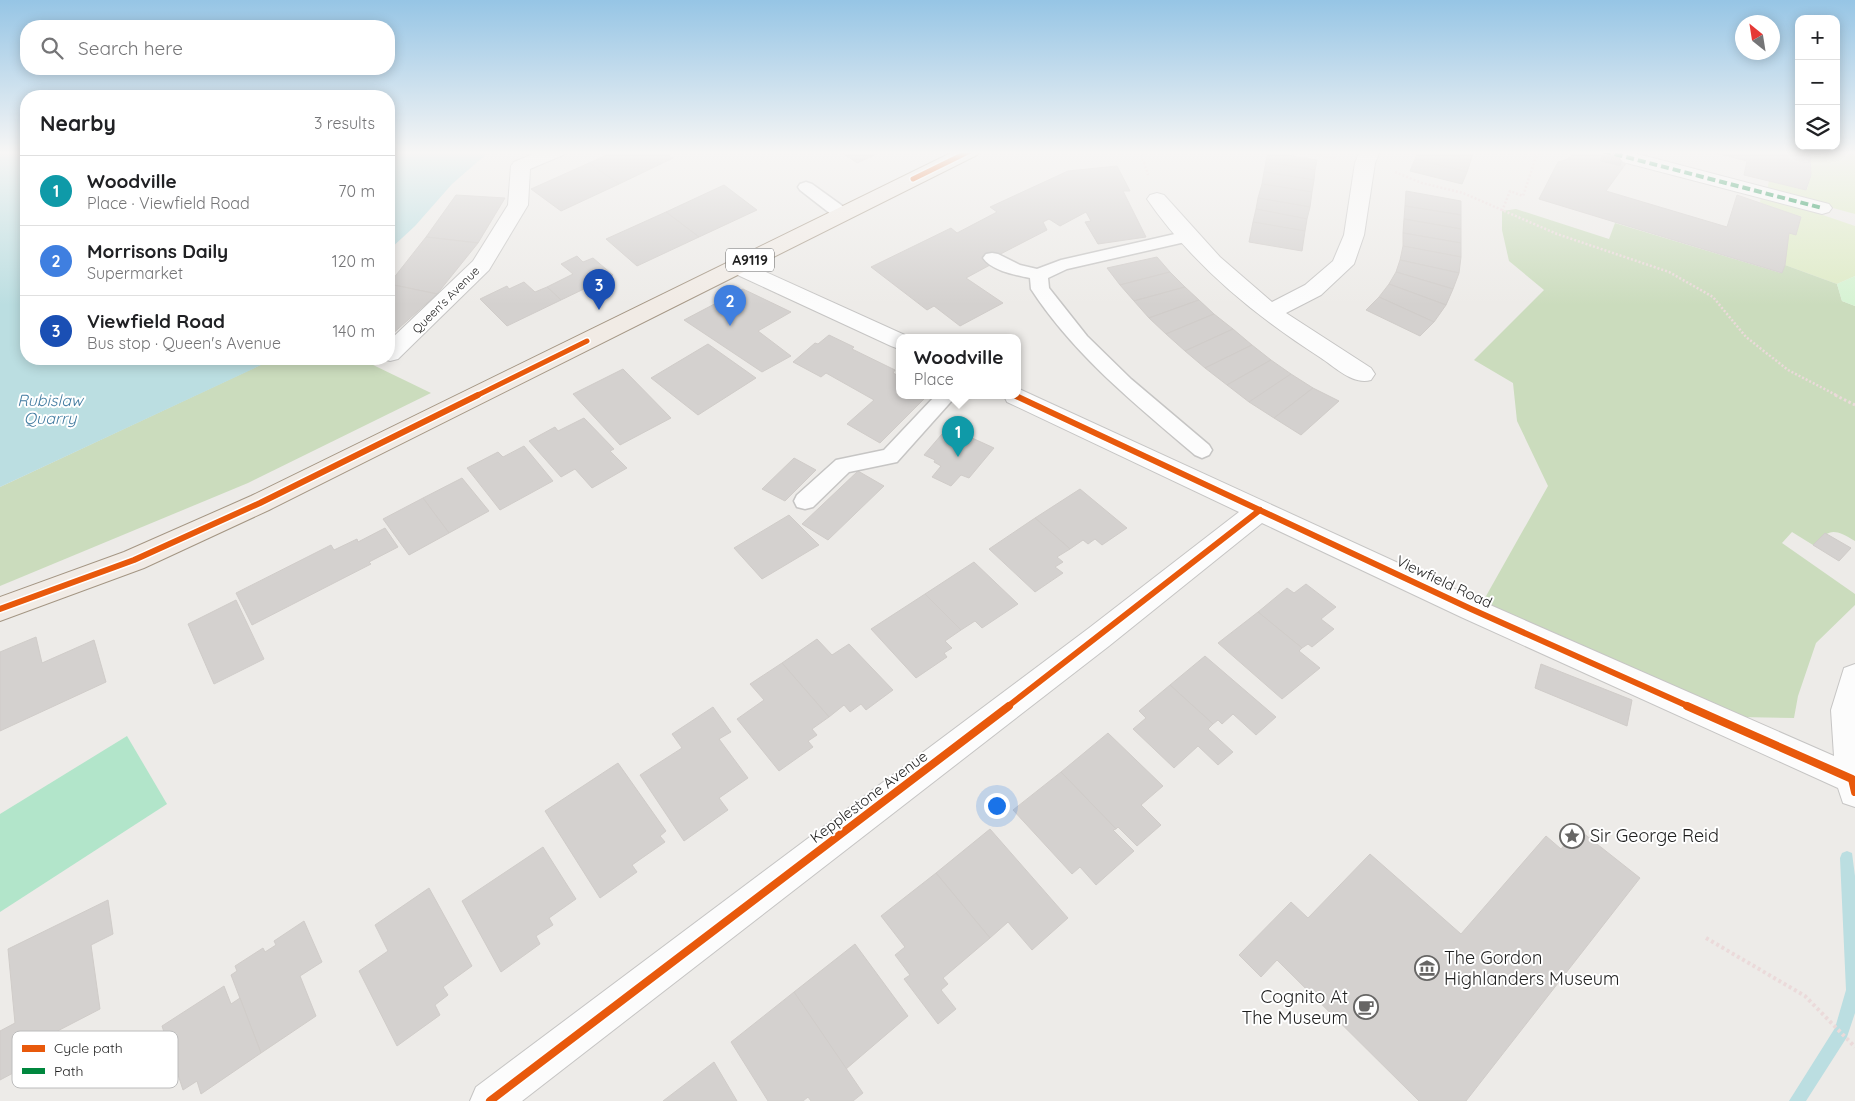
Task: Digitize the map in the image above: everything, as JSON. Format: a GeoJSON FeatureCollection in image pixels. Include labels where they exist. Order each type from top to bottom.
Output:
{"type":"FeatureCollection","features":[{"type":"Feature","properties":{"kind":"main road","name":"A9119"},"geometry":{"type":"LineString","coordinates":[[0,609],[134,560],[260,504],[866,202]]}},
{"type":"Feature","properties":{"kind":"street","name":"Queen's Avenue"},"geometry":{"type":"LineString","coordinates":[[395,348],[481,265],[518,202]]}},
{"type":"Feature","properties":{"kind":"street"},"geometry":{"type":"LineString","coordinates":[[1160,202],[1188,236],[1222,271],[1313,344],[1363,374]]}},
{"type":"Feature","properties":{"kind":"street"},"geometry":{"type":"LineString","coordinates":[[1271,311],[1313,290],[1342,264],[1354,235],[1360,202]]}},
{"type":"Feature","properties":{"kind":"street"},"geometry":{"type":"LineString","coordinates":[[1800,202],[1822,208]]}},
{"type":"Feature","properties":{"kind":"street"},"geometry":{"type":"LineString","coordinates":[[738,266],[896,340]]}},
{"type":"Feature","properties":{"kind":"street","name":"Viewfield Road"},"geometry":{"type":"LineString","coordinates":[[1021,398],[1853,785]]}},
{"type":"Feature","properties":{"kind":"street","name":"Kepplestone Avenue"},"geometry":{"type":"LineString","coordinates":[[490,1101],[1099,638],[1260,510]]}},
{"type":"Feature","properties":{"kind":"street"},"geometry":{"type":"LineString","coordinates":[[1853,785],[1846,710],[1855,677]]}},
{"type":"Feature","properties":{"kind":"lane"},"geometry":{"type":"LineString","coordinates":[[827,202],[842,214]]}},
{"type":"Feature","properties":{"kind":"lane"},"geometry":{"type":"LineString","coordinates":[[992,258],[1014,269],[1039,275],[1061,265],[1188,236]]}},
{"type":"Feature","properties":{"kind":"lane"},"geometry":{"type":"LineString","coordinates":[[1039,275],[1040,288],[1080,340],[1124,384],[1202,450]]}},
{"type":"Feature","properties":{"kind":"lane"},"geometry":{"type":"LineString","coordinates":[[805,501],[843,465],[890,457],[943,399]]}},
{"type":"Feature","properties":{"kind":"path"},"geometry":{"type":"LineString","coordinates":[[1483,202],[1558,234],[1669,272],[1713,297],[1746,337],[1788,370],[1855,405]]}},
{"type":"Feature","properties":{"kind":"path"},"geometry":{"type":"LineString","coordinates":[[1502,211],[1506,202]]}},
{"type":"Feature","properties":{"kind":"path"},"geometry":{"type":"LineString","coordinates":[[1706,938],[1805,996],[1855,1047]]}},
{"type":"Feature","properties":{"kind":"green space"},"geometry":{"type":"Polygon","coordinates":[[[1786,202],[1855,226],[1855,276],[1837,284],[1785,265],[1789,233],[1796,235],[1801,217],[1760,203],[1786,202]]]}},
{"type":"Feature","properties":{"kind":"green space"},"geometry":{"type":"Polygon","coordinates":[[[1812,202],[1855,202],[1855,214],[1812,202]]]}},
{"type":"Feature","properties":{"kind":"green space"},"geometry":{"type":"Polygon","coordinates":[[[1516,209],[1609,239],[1615,223],[1781,273],[1785,265],[1837,284],[1842,301],[1855,306],[1855,541],[1842,534],[1833,532],[1824,536],[1813,545],[1792,532],[1782,543],[1855,594],[1855,605],[1816,643],[1798,696],[1794,718],[1739,717],[1481,605],[1548,486],[1517,421],[1513,383],[1474,360],[1544,290],[1509,261],[1502,230],[1502,211],[1516,209]]]}},
{"type":"Feature","properties":{"kind":"green space"},"geometry":{"type":"Polygon","coordinates":[[[1855,276],[1855,306],[1842,301],[1837,284],[1855,276]]]}},
{"type":"Feature","properties":{"kind":"green space"},"geometry":{"type":"Polygon","coordinates":[[[260,365],[373,365],[431,393],[248,483],[0,586],[0,487],[260,365]]]}},
{"type":"Feature","properties":{"kind":"green space"},"geometry":{"type":"Polygon","coordinates":[[[127,736],[167,804],[0,912],[0,814],[127,736]]]}},
{"type":"Feature","properties":{"kind":"water","name":"Rubislaw Quarry"},"geometry":{"type":"Polygon","coordinates":[[[0,202],[20,202],[20,365],[261,365],[0,487],[0,202]]]}},
{"type":"Feature","properties":{"kind":"water"},"geometry":{"type":"Polygon","coordinates":[[[395,202],[436,202],[415,226],[395,244],[395,202]]]}},
{"type":"Feature","properties":{"kind":"building"},"geometry":{"type":"Polygon","coordinates":[[[451,202],[502,202],[478,243],[426,237],[451,202]]]}},
{"type":"Feature","properties":{"kind":"building"},"geometry":{"type":"Polygon","coordinates":[[[549,202],[580,202],[561,211],[549,202]]]}},
{"type":"Feature","properties":{"kind":"building"},"geometry":{"type":"Polygon","coordinates":[[[687,202],[747,202],[757,210],[699,237],[666,212],[687,202]]]}},
{"type":"Feature","properties":{"kind":"building"},"geometry":{"type":"Polygon","coordinates":[[[1000,202],[1129,202],[1146,237],[1098,244],[1085,222],[1091,221],[1086,212],[1060,226],[1049,219],[1043,222],[1047,230],[985,262],[990,265],[966,278],[1003,303],[960,326],[934,306],[927,310],[871,267],[951,228],[957,233],[997,212],[990,207],[1000,202]]]}},
{"type":"Feature","properties":{"kind":"building"},"geometry":{"type":"Polygon","coordinates":[[[1257,202],[1283,202],[1310,207],[1307,219],[1256,209],[1257,202]]]}},
{"type":"Feature","properties":{"kind":"building"},"geometry":{"type":"Polygon","coordinates":[[[1283,202],[1311,202],[1310,207],[1283,202]]]}},
{"type":"Feature","properties":{"kind":"building"},"geometry":{"type":"Polygon","coordinates":[[[1405,202],[1461,202],[1461,215],[1405,206],[1405,202]]]}},
{"type":"Feature","properties":{"kind":"building"},"geometry":{"type":"Polygon","coordinates":[[[1550,202],[1644,202],[1727,227],[1735,202],[1758,202],[1801,217],[1796,235],[1789,233],[1785,265],[1782,273],[1550,202]]]}},
{"type":"Feature","properties":{"kind":"building"},"geometry":{"type":"Polygon","coordinates":[[[1405,206],[1461,215],[1461,229],[1404,219],[1405,206]]]}},
{"type":"Feature","properties":{"kind":"building"},"geometry":{"type":"Polygon","coordinates":[[[1256,209],[1307,219],[1305,231],[1253,222],[1256,209]]]}},
{"type":"Feature","properties":{"kind":"building"},"geometry":{"type":"Polygon","coordinates":[[[666,212],[699,237],[637,266],[606,239],[666,212]]]}},
{"type":"Feature","properties":{"kind":"building"},"geometry":{"type":"Polygon","coordinates":[[[1404,219],[1461,229],[1461,243],[1403,233],[1404,219]]]}},
{"type":"Feature","properties":{"kind":"building"},"geometry":{"type":"Polygon","coordinates":[[[1253,222],[1305,231],[1302,251],[1249,242],[1253,222]]]}},
{"type":"Feature","properties":{"kind":"building"},"geometry":{"type":"Polygon","coordinates":[[[1403,233],[1461,243],[1461,257],[1403,246],[1403,233]]]}},
{"type":"Feature","properties":{"kind":"building"},"geometry":{"type":"Polygon","coordinates":[[[426,237],[478,243],[437,294],[395,285],[395,276],[426,237]]]}},
{"type":"Feature","properties":{"kind":"building"},"geometry":{"type":"Polygon","coordinates":[[[1403,246],[1461,257],[1459,273],[1400,260],[1403,246]]]}},
{"type":"Feature","properties":{"kind":"building"},"geometry":{"type":"Polygon","coordinates":[[[577,256],[583,262],[593,258],[613,275],[561,300],[547,287],[573,274],[561,264],[577,256]]]}},
{"type":"Feature","properties":{"kind":"building"},"geometry":{"type":"Polygon","coordinates":[[[1157,257],[1170,272],[1120,285],[1107,268],[1157,257]]]}},
{"type":"Feature","properties":{"kind":"building"},"geometry":{"type":"Polygon","coordinates":[[[1400,260],[1459,273],[1453,289],[1396,272],[1400,260]]]}},
{"type":"Feature","properties":{"kind":"building"},"geometry":{"type":"Polygon","coordinates":[[[1170,272],[1185,287],[1134,301],[1120,285],[1170,272]]]}},
{"type":"Feature","properties":{"kind":"building"},"geometry":{"type":"Polygon","coordinates":[[[1396,272],[1453,289],[1446,305],[1389,284],[1396,272]]]}},
{"type":"Feature","properties":{"kind":"building"},"geometry":{"type":"Polygon","coordinates":[[[524,282],[535,292],[547,287],[561,300],[507,326],[480,299],[507,286],[509,289],[524,282]]]}},
{"type":"Feature","properties":{"kind":"building"},"geometry":{"type":"Polygon","coordinates":[[[1389,284],[1446,305],[1434,322],[1379,297],[1389,284]]]}},
{"type":"Feature","properties":{"kind":"building"},"geometry":{"type":"Polygon","coordinates":[[[395,285],[437,294],[395,332],[395,285]]]}},
{"type":"Feature","properties":{"kind":"building"},"geometry":{"type":"Polygon","coordinates":[[[1185,287],[1199,300],[1149,318],[1134,301],[1185,287]]]}},
{"type":"Feature","properties":{"kind":"building"},"geometry":{"type":"Polygon","coordinates":[[[743,289],[791,312],[758,331],[791,356],[762,372],[684,320],[743,289]]]}},
{"type":"Feature","properties":{"kind":"building"},"geometry":{"type":"Polygon","coordinates":[[[1379,297],[1434,322],[1420,336],[1366,310],[1379,297]]]}},
{"type":"Feature","properties":{"kind":"building"},"geometry":{"type":"Polygon","coordinates":[[[1199,300],[1214,314],[1166,334],[1149,318],[1199,300]]]}},
{"type":"Feature","properties":{"kind":"building"},"geometry":{"type":"Polygon","coordinates":[[[1214,314],[1233,329],[1185,351],[1166,334],[1214,314]]]}},
{"type":"Feature","properties":{"kind":"building"},"geometry":{"type":"Polygon","coordinates":[[[1233,329],[1252,345],[1205,368],[1185,351],[1233,329]]]}},
{"type":"Feature","properties":{"kind":"building"},"geometry":{"type":"Polygon","coordinates":[[[829,335],[854,347],[852,349],[895,370],[893,373],[896,374],[896,399],[924,399],[880,443],[847,424],[874,400],[826,373],[821,377],[793,362],[815,343],[818,344],[829,335]]]}},
{"type":"Feature","properties":{"kind":"building"},"geometry":{"type":"Polygon","coordinates":[[[708,344],[756,378],[698,415],[651,378],[708,344]]]}},
{"type":"Feature","properties":{"kind":"building"},"geometry":{"type":"Polygon","coordinates":[[[1252,345],[1271,360],[1227,385],[1205,368],[1252,345]]]}},
{"type":"Feature","properties":{"kind":"building"},"geometry":{"type":"Polygon","coordinates":[[[1271,360],[1291,374],[1249,402],[1227,385],[1271,360]]]}},
{"type":"Feature","properties":{"kind":"building"},"geometry":{"type":"Polygon","coordinates":[[[623,369],[671,418],[620,445],[573,394],[623,369]]]}},
{"type":"Feature","properties":{"kind":"building"},"geometry":{"type":"Polygon","coordinates":[[[1291,374],[1313,388],[1274,418],[1249,402],[1291,374]]]}},
{"type":"Feature","properties":{"kind":"building"},"geometry":{"type":"Polygon","coordinates":[[[1313,388],[1339,401],[1301,435],[1274,418],[1313,388]]]}},
{"type":"Feature","properties":{"kind":"building"},"geometry":{"type":"Polygon","coordinates":[[[584,418],[614,449],[610,451],[627,468],[592,488],[575,469],[561,477],[529,441],[555,427],[558,431],[584,418]]]}},
{"type":"Feature","properties":{"kind":"building"},"geometry":{"type":"Polygon","coordinates":[[[948,427],[994,448],[969,478],[961,475],[951,486],[932,477],[941,466],[934,462],[935,460],[924,455],[948,427]]]}},
{"type":"Feature","properties":{"kind":"building"},"geometry":{"type":"Polygon","coordinates":[[[524,446],[553,481],[500,510],[467,468],[498,452],[503,457],[524,446]]]}},
{"type":"Feature","properties":{"kind":"building"},"geometry":{"type":"Polygon","coordinates":[[[794,458],[816,470],[785,501],[762,489],[794,458]]]}},
{"type":"Feature","properties":{"kind":"building"},"geometry":{"type":"Polygon","coordinates":[[[858,471],[884,486],[828,540],[802,524],[858,471]]]}},
{"type":"Feature","properties":{"kind":"building"},"geometry":{"type":"Polygon","coordinates":[[[462,478],[489,511],[449,533],[423,498],[462,478]]]}},
{"type":"Feature","properties":{"kind":"building"},"geometry":{"type":"Polygon","coordinates":[[[1080,489],[1127,528],[1102,545],[1095,539],[1088,544],[1083,540],[1070,549],[1035,518],[1080,489]]]}},
{"type":"Feature","properties":{"kind":"building"},"geometry":{"type":"Polygon","coordinates":[[[423,498],[449,533],[409,555],[383,519],[423,498]]]}},
{"type":"Feature","properties":{"kind":"building"},"geometry":{"type":"Polygon","coordinates":[[[789,515],[819,545],[762,579],[734,548],[789,515]]]}},
{"type":"Feature","properties":{"kind":"building"},"geometry":{"type":"Polygon","coordinates":[[[1035,518],[1070,549],[1057,557],[1063,562],[1055,567],[1063,573],[1035,592],[989,549],[1035,518]]]}},
{"type":"Feature","properties":{"kind":"building"},"geometry":{"type":"Polygon","coordinates":[[[385,528],[398,547],[369,562],[371,564],[252,625],[236,593],[331,545],[334,550],[357,539],[358,542],[385,528]]]}},
{"type":"Feature","properties":{"kind":"building"},"geometry":{"type":"Polygon","coordinates":[[[1825,533],[1851,548],[1839,561],[1813,545],[1825,533]]]}},
{"type":"Feature","properties":{"kind":"building"},"geometry":{"type":"Polygon","coordinates":[[[974,562],[1018,604],[982,628],[975,621],[961,630],[925,594],[974,562]]]}},
{"type":"Feature","properties":{"kind":"building"},"geometry":{"type":"Polygon","coordinates":[[[1306,584],[1336,607],[1321,619],[1334,629],[1312,647],[1308,644],[1302,648],[1258,612],[1287,588],[1294,593],[1306,584]]]}},
{"type":"Feature","properties":{"kind":"building"},"geometry":{"type":"Polygon","coordinates":[[[925,594],[961,630],[945,641],[952,648],[944,653],[947,657],[916,678],[871,629],[925,594]]]}},
{"type":"Feature","properties":{"kind":"building"},"geometry":{"type":"Polygon","coordinates":[[[236,600],[264,659],[214,684],[188,624],[236,600]]]}},
{"type":"Feature","properties":{"kind":"building"},"geometry":{"type":"Polygon","coordinates":[[[1258,612],[1302,648],[1299,651],[1320,668],[1282,699],[1218,643],[1258,612]]]}},
{"type":"Feature","properties":{"kind":"building"},"geometry":{"type":"Polygon","coordinates":[[[36,637],[42,663],[94,640],[106,682],[0,731],[0,652],[36,637]]]}},
{"type":"Feature","properties":{"kind":"building"},"geometry":{"type":"Polygon","coordinates":[[[817,639],[832,655],[849,644],[893,690],[866,710],[861,704],[850,712],[844,705],[829,717],[782,663],[817,639]]]}},
{"type":"Feature","properties":{"kind":"building"},"geometry":{"type":"Polygon","coordinates":[[[1205,656],[1276,717],[1256,735],[1233,714],[1222,724],[1218,720],[1213,724],[1170,685],[1205,656]]]}},
{"type":"Feature","properties":{"kind":"building"},"geometry":{"type":"Polygon","coordinates":[[[782,663],[829,717],[812,729],[817,735],[808,741],[813,747],[779,771],[737,719],[764,700],[750,684],[782,663]]]}},
{"type":"Feature","properties":{"kind":"building"},"geometry":{"type":"Polygon","coordinates":[[[1541,664],[1632,700],[1627,726],[1535,688],[1541,664]]]}},
{"type":"Feature","properties":{"kind":"building"},"geometry":{"type":"Polygon","coordinates":[[[1170,685],[1213,724],[1208,729],[1233,752],[1218,765],[1198,746],[1174,768],[1133,729],[1146,718],[1139,711],[1170,685]]]}},
{"type":"Feature","properties":{"kind":"building"},"geometry":{"type":"Polygon","coordinates":[[[713,707],[731,732],[719,739],[748,778],[719,798],[728,810],[684,841],[640,775],[682,748],[672,734],[713,707]]]}},
{"type":"Feature","properties":{"kind":"building"},"geometry":{"type":"Polygon","coordinates":[[[1108,733],[1163,786],[1141,805],[1161,825],[1137,846],[1118,827],[1116,829],[1061,772],[1108,733]]]}},
{"type":"Feature","properties":{"kind":"building"},"geometry":{"type":"Polygon","coordinates":[[[618,763],[666,831],[660,836],[665,842],[632,865],[637,872],[600,898],[545,811],[618,763]]]}},
{"type":"Feature","properties":{"kind":"building"},"geometry":{"type":"Polygon","coordinates":[[[1061,772],[1116,829],[1113,830],[1134,851],[1096,885],[1080,867],[1072,874],[1013,810],[1061,772]]]}},
{"type":"Feature","properties":{"kind":"building"},"geometry":{"type":"Polygon","coordinates":[[[990,829],[1068,918],[1032,950],[1008,922],[990,938],[936,873],[990,829]]]}},
{"type":"Feature","properties":{"kind":"building","name":"The Gordon Highlanders Museum"},"geometry":{"type":"Polygon","coordinates":[[[1578,829],[1640,878],[1466,1101],[1419,1101],[1277,960],[1261,977],[1239,955],[1291,902],[1308,918],[1370,854],[1461,934],[1546,836],[1561,849],[1578,829]]]}},
{"type":"Feature","properties":{"kind":"building"},"geometry":{"type":"Polygon","coordinates":[[[543,847],[576,899],[549,918],[553,925],[536,936],[540,944],[501,972],[462,901],[543,847]]]}},
{"type":"Feature","properties":{"kind":"building"},"geometry":{"type":"Polygon","coordinates":[[[936,873],[990,938],[943,978],[948,984],[941,990],[956,1009],[938,1024],[904,979],[910,975],[895,955],[905,947],[881,916],[936,873]]]}},
{"type":"Feature","properties":{"kind":"building"},"geometry":{"type":"Polygon","coordinates":[[[429,888],[472,966],[443,987],[448,995],[435,1005],[440,1015],[397,1046],[359,971],[388,951],[375,925],[429,888]]]}},
{"type":"Feature","properties":{"kind":"building"},"geometry":{"type":"Polygon","coordinates":[[[108,900],[113,934],[91,945],[100,1009],[58,1031],[12,1031],[12,1074],[0,1080],[0,1031],[15,1023],[8,949],[108,900]]]}},
{"type":"Feature","properties":{"kind":"building"},"geometry":{"type":"Polygon","coordinates":[[[304,921],[322,962],[300,976],[316,1016],[261,1053],[231,975],[237,971],[235,966],[263,948],[265,952],[276,945],[274,941],[304,921]]]}},
{"type":"Feature","properties":{"kind":"building"},"geometry":{"type":"Polygon","coordinates":[[[855,944],[908,1016],[846,1069],[794,992],[855,944]]]}},
{"type":"Feature","properties":{"kind":"building"},"geometry":{"type":"Polygon","coordinates":[[[224,986],[231,1004],[240,998],[261,1053],[201,1094],[197,1081],[183,1090],[178,1075],[178,1031],[164,1031],[162,1026],[224,986]]]}},
{"type":"Feature","properties":{"kind":"building"},"geometry":{"type":"Polygon","coordinates":[[[794,992],[863,1093],[853,1101],[811,1101],[808,1097],[803,1101],[768,1101],[731,1042],[794,992]]]}},
{"type":"Feature","properties":{"kind":"building"},"geometry":{"type":"Polygon","coordinates":[[[714,1062],[737,1101],[663,1101],[714,1062]]]}},
{"type":"Feature","properties":{"kind":"waterway"},"geometry":{"type":"LineString","coordinates":[[1797,1101],[1842,1032],[1854,990],[1847,858]]}},
{"type":"Feature","properties":{"kind":"marked path"},"geometry":{"type":"LineString","coordinates":[[1800,202],[1822,208]]}},
{"type":"Feature","properties":{"kind":"cycle path"},"geometry":{"type":"LineString","coordinates":[[0,609],[134,560],[260,503],[587,341]]}},
{"type":"Feature","properties":{"kind":"cycle path"},"geometry":{"type":"LineString","coordinates":[[1021,398],[1471,609],[1852,779],[1855,792]]}},
{"type":"Feature","properties":{"kind":"cycle path"},"geometry":{"type":"LineString","coordinates":[[490,1101],[1099,637],[1260,510]]}},
{"type":"Feature","properties":{"kind":"place","name":"Viewfield Road"},"geometry":{"type":"Point","coordinates":[599,310]}},
{"type":"Feature","properties":{"kind":"place","name":"Morrisons Daily"},"geometry":{"type":"Point","coordinates":[730,326]}},
{"type":"Feature","properties":{"kind":"place","name":"Woodville"},"geometry":{"type":"Point","coordinates":[958,457]}},
{"type":"Feature","properties":{"kind":"place","name":"Sir George Reid"},"geometry":{"type":"Point","coordinates":[1572,836]}},
{"type":"Feature","properties":{"kind":"place","name":"The Gordon Highlanders Museum"},"geometry":{"type":"Point","coordinates":[1427,968]}},
{"type":"Feature","properties":{"kind":"place","name":"Cognito At The Museum"},"geometry":{"type":"Point","coordinates":[1366,1007]}}]}
